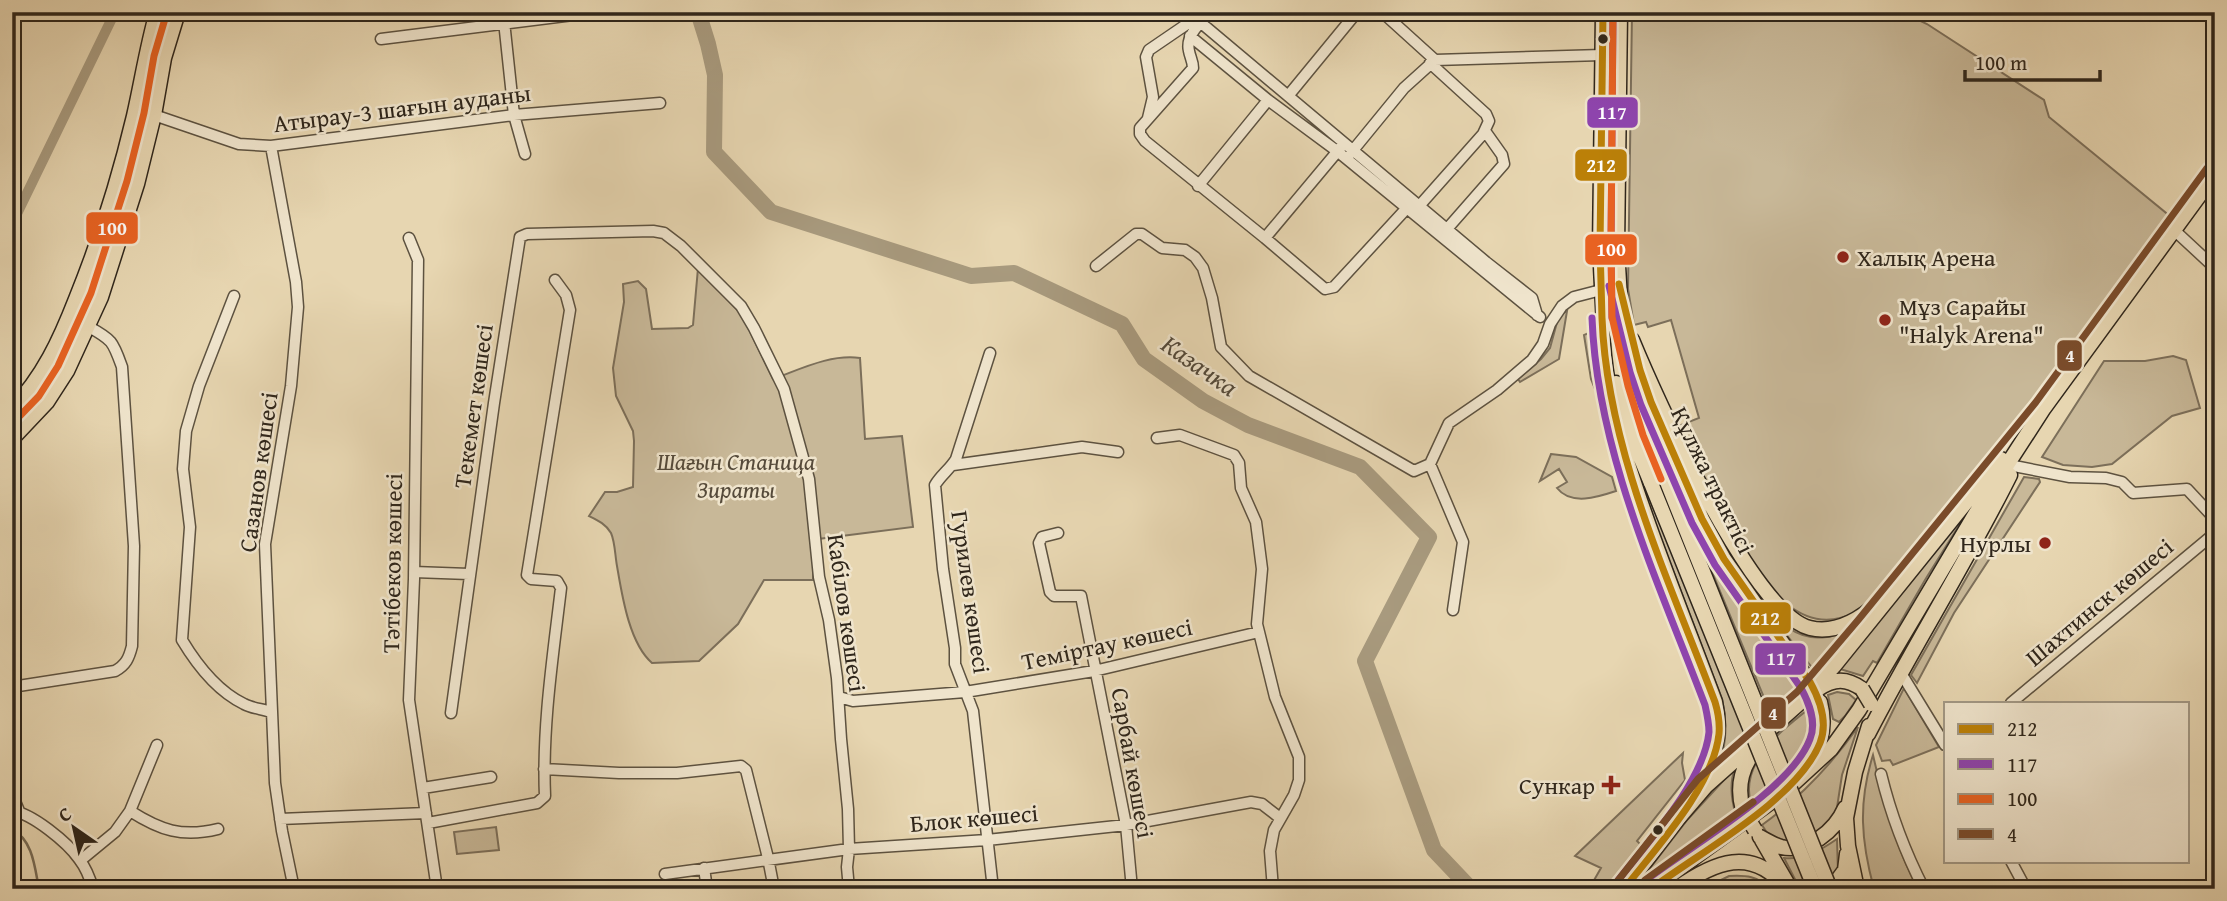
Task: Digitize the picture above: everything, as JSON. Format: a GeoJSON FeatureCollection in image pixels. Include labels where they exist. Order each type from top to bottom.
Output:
{"type":"FeatureCollection","features":[{"type":"Feature","properties":{"kind":"main road"},"geometry":{"type":"LineString","coordinates":[[12,409],[36,382],[55,349],[93,256],[133,117],[157,12]]}},
{"type":"Feature","properties":{"kind":"main road"},"geometry":{"type":"LineString","coordinates":[[12,439],[47,402],[67,371],[89,327],[137,184],[154,116],[164,58],[178,12]]}},
{"type":"Feature","properties":{"kind":"main road"},"geometry":{"type":"LineString","coordinates":[[1620,12],[1617,166],[1619,284],[1625,346],[1658,480]]}},
{"type":"Feature","properties":{"kind":"main road"},"geometry":{"type":"LineString","coordinates":[[1598,14],[1602,55],[1602,348],[1606,375],[1622,443],[1668,578],[1715,702],[1719,720],[1719,737],[1708,767],[1676,820]]}},
{"type":"Feature","properties":{"kind":"main road"},"geometry":{"type":"LineString","coordinates":[[1651,889],[1759,811],[1831,749],[1859,710],[1974,516],[2044,408],[2215,174]]}},
{"type":"Feature","properties":{"kind":"main road","name":"Құлжа трактісі"},"geometry":{"type":"LineString","coordinates":[[1619,284],[1632,340],[1651,402],[1702,519],[1724,559],[1807,677]]}},
{"type":"Feature","properties":{"kind":"main road"},"geometry":{"type":"LineString","coordinates":[[1602,318],[1618,389],[1633,439],[1658,480],[1771,763],[1815,889]]}},
{"type":"Feature","properties":{"kind":"main road"},"geometry":{"type":"LineString","coordinates":[[1632,340],[1671,428],[1717,515],[1759,583],[1787,616],[1810,628],[1832,628],[1848,623],[1877,604],[1916,565]]}},
{"type":"Feature","properties":{"kind":"main road"},"geometry":{"type":"LineString","coordinates":[[1857,889],[1848,846],[1846,818],[1859,756],[1901,673],[1968,557],[2044,408]]}},
{"type":"Feature","properties":{"kind":"main road"},"geometry":{"type":"LineString","coordinates":[[1624,889],[1676,820],[1725,767],[1804,699],[1822,680],[2044,408]]}},
{"type":"Feature","properties":{"kind":"main road"},"geometry":{"type":"LineString","coordinates":[[1804,699],[1825,684],[1849,681],[1862,689],[1871,704],[1868,734]]}},
{"type":"Feature","properties":{"kind":"main road"},"geometry":{"type":"LineString","coordinates":[[1759,811],[1802,772],[1817,751],[1823,730],[1819,702]]}},
{"type":"Feature","properties":{"kind":"main road"},"geometry":{"type":"LineString","coordinates":[[1775,725],[1753,752],[1741,777],[1739,793],[1743,810],[1789,889]]}},
{"type":"Feature","properties":{"kind":"main road"},"geometry":{"type":"LineString","coordinates":[[1771,763],[1830,889],[1845,870],[1848,846]]}},
{"type":"Feature","properties":{"kind":"main road"},"geometry":{"type":"LineString","coordinates":[[1758,833],[1780,847],[1807,845],[1832,829],[1848,801]]}},
{"type":"Feature","properties":{"kind":"main road"},"geometry":{"type":"LineString","coordinates":[[1676,889],[1709,868],[1736,861],[1759,866],[1789,889]]}},
{"type":"Feature","properties":{"kind":"street"},"geometry":{"type":"LineString","coordinates":[[381,38],[504,18],[597,12]]}},
{"type":"Feature","properties":{"kind":"street"},"geometry":{"type":"LineString","coordinates":[[1213,12],[1200,22],[1190,36],[1188,48],[1194,68],[1140,128],[1140,134],[1145,141],[1325,289],[1331,289],[1406,209]]}},
{"type":"Feature","properties":{"kind":"street"},"geometry":{"type":"LineString","coordinates":[[1288,96],[1357,12]]}},
{"type":"Feature","properties":{"kind":"street"},"geometry":{"type":"LineString","coordinates":[[1382,12],[1486,114],[1489,121],[1485,131],[1420,205]]}},
{"type":"Feature","properties":{"kind":"street"},"geometry":{"type":"LineString","coordinates":[[504,18],[514,115],[525,154]]}},
{"type":"Feature","properties":{"kind":"street"},"geometry":{"type":"LineString","coordinates":[[1148,118],[1153,97],[1146,57],[1149,50],[1190,22],[1200,22],[1345,147],[1532,298],[1537,315]]}},
{"type":"Feature","properties":{"kind":"street"},"geometry":{"type":"LineString","coordinates":[[1190,36],[1268,100],[1345,147]]}},
{"type":"Feature","properties":{"kind":"street"},"geometry":{"type":"LineString","coordinates":[[1265,238],[1345,147],[1433,62],[1602,55]]}},
{"type":"Feature","properties":{"kind":"street"},"geometry":{"type":"LineString","coordinates":[[1198,186],[1268,100]]}},
{"type":"Feature","properties":{"kind":"street","name":"Атырау-3 шағын ауданы"},"geometry":{"type":"LineString","coordinates":[[154,116],[239,145],[271,146],[514,115],[660,103]]}},
{"type":"Feature","properties":{"kind":"street"},"geometry":{"type":"LineString","coordinates":[[1447,229],[1504,164],[1502,155],[1485,131]]}},
{"type":"Feature","properties":{"kind":"street","name":"Сазанов көшесі"},"geometry":{"type":"LineString","coordinates":[[271,146],[296,282],[298,307],[291,386],[265,544],[271,712],[280,819],[294,889]]}},
{"type":"Feature","properties":{"kind":"street"},"geometry":{"type":"LineString","coordinates":[[1345,147],[1346,159],[1550,324]]}},
{"type":"Feature","properties":{"kind":"street"},"geometry":{"type":"LineString","coordinates":[[2174,229],[2215,268]]}},
{"type":"Feature","properties":{"kind":"street","name":"Текемет көшесі"},"geometry":{"type":"LineString","coordinates":[[451,713],[469,574],[520,237],[527,234],[653,231]]}},
{"type":"Feature","properties":{"kind":"street","name":"Кабілов көшесі"},"geometry":{"type":"LineString","coordinates":[[653,231],[664,233],[681,246],[741,306],[784,389],[809,480],[819,577],[829,620],[839,698],[849,889]]}},
{"type":"Feature","properties":{"kind":"street"},"geometry":{"type":"LineString","coordinates":[[1096,266],[1136,234],[1142,234],[1162,248],[1185,250],[1195,257],[1203,268],[1222,347],[1250,376],[1414,471],[1430,464],[1449,423],[1497,390],[1532,360],[1543,344],[1550,324],[1563,306],[1574,297],[1601,290]]}},
{"type":"Feature","properties":{"kind":"street","name":"Тәтібеков көшесі"},"geometry":{"type":"LineString","coordinates":[[409,238],[418,260],[414,572],[409,700],[437,889]]}},
{"type":"Feature","properties":{"kind":"street"},"geometry":{"type":"LineString","coordinates":[[280,819],[427,818],[540,802],[545,796],[544,769],[561,588],[557,581],[531,579],[527,575],[570,310],[566,295],[555,280]]}},
{"type":"Feature","properties":{"kind":"street"},"geometry":{"type":"LineString","coordinates":[[234,296],[186,430],[183,469],[190,527],[182,640],[191,656],[216,684],[244,705],[271,712]]}},
{"type":"Feature","properties":{"kind":"street"},"geometry":{"type":"LineString","coordinates":[[12,687],[115,671],[123,667],[132,646],[134,546],[122,367],[108,337],[89,327]]}},
{"type":"Feature","properties":{"kind":"street","name":"Гурилев көшесі"},"geometry":{"type":"LineString","coordinates":[[990,353],[953,465],[942,474],[935,485],[955,664],[973,711],[993,889]]}},
{"type":"Feature","properties":{"kind":"street"},"geometry":{"type":"LineString","coordinates":[[1157,438],[1180,435],[1209,444],[1238,459],[1241,488],[1256,522],[1262,569],[1257,624],[1275,697],[1299,757],[1299,780],[1294,796],[1274,830],[1270,851],[1273,889]]}},
{"type":"Feature","properties":{"kind":"street"},"geometry":{"type":"LineString","coordinates":[[953,465],[1082,447],[1118,452]]}},
{"type":"Feature","properties":{"kind":"street"},"geometry":{"type":"LineString","coordinates":[[1430,464],[1463,542],[1453,610]]}},
{"type":"Feature","properties":{"kind":"street"},"geometry":{"type":"LineString","coordinates":[[2014,466],[2070,477],[2106,478],[2123,482],[2133,493],[2187,489],[2215,519]]}},
{"type":"Feature","properties":{"kind":"street","name":"Сарбай көшесі"},"geometry":{"type":"LineString","coordinates":[[1058,533],[1042,537],[1039,543],[1050,592],[1054,596],[1081,596],[1126,825],[1132,889]]}},
{"type":"Feature","properties":{"kind":"street","name":"Шахтинск көшесі"},"geometry":{"type":"LineString","coordinates":[[2012,702],[2215,533]]}},
{"type":"Feature","properties":{"kind":"street"},"geometry":{"type":"LineString","coordinates":[[414,572],[469,574]]}},
{"type":"Feature","properties":{"kind":"street","name":"Теміртау көшесі"},"geometry":{"type":"LineString","coordinates":[[839,698],[853,701],[965,692],[1094,671],[1259,632]]}},
{"type":"Feature","properties":{"kind":"street"},"geometry":{"type":"LineString","coordinates":[[1901,673],[1944,743]]}},
{"type":"Feature","properties":{"kind":"street"},"geometry":{"type":"LineString","coordinates":[[80,860],[115,832],[130,811],[157,745]]}},
{"type":"Feature","properties":{"kind":"street"},"geometry":{"type":"LineString","coordinates":[[544,769],[677,773],[741,766],[746,770],[774,889]]}},
{"type":"Feature","properties":{"kind":"street"},"geometry":{"type":"LineString","coordinates":[[1881,774],[1891,814],[1910,863],[1924,889]]}},
{"type":"Feature","properties":{"kind":"street"},"geometry":{"type":"LineString","coordinates":[[423,788],[491,777]]}},
{"type":"Feature","properties":{"kind":"street"},"geometry":{"type":"LineString","coordinates":[[12,794],[16,811],[39,823],[72,850],[80,860],[93,889]]}},
{"type":"Feature","properties":{"kind":"street","name":"Блок көшесі"},"geometry":{"type":"LineString","coordinates":[[665,874],[849,849],[987,840],[1126,825],[1251,802],[1262,804],[1280,818]]}},
{"type":"Feature","properties":{"kind":"street"},"geometry":{"type":"LineString","coordinates":[[130,811],[161,828],[176,832],[198,834],[218,829]]}},
{"type":"Feature","properties":{"kind":"street"},"geometry":{"type":"LineString","coordinates":[[2012,862],[2026,889]]}},
{"type":"Feature","properties":{"kind":"street"},"geometry":{"type":"LineString","coordinates":[[704,868],[707,889]]}},
{"type":"Feature","properties":{"kind":"green space"},"geometry":{"type":"Polygon","coordinates":[[[162,12],[170,12],[144,126],[125,200],[101,274],[64,357],[36,400],[12,426],[12,414],[60,349],[162,12]]]}},
{"type":"Feature","properties":{"kind":"green space","name":"Мұз Сарайы \"Halyk Arena\""},"geometry":{"type":"Polygon","coordinates":[[[1632,12],[1902,12],[1927,24],[2044,100],[2049,117],[2171,217],[2011,439],[1883,592],[1855,612],[1830,620],[1807,616],[1786,604],[1768,585],[1736,537],[1676,427],[1699,418],[1671,320],[1648,327],[1646,322],[1634,325],[1628,289],[1632,12]]]}},
{"type":"Feature","properties":{"kind":"green space","name":"Шағын Станица Зираты"},"geometry":{"type":"Polygon","coordinates":[[[698,268],[742,315],[773,379],[827,360],[860,358],[865,439],[902,436],[913,527],[818,539],[814,542],[813,580],[764,580],[738,624],[699,661],[652,663],[632,631],[621,591],[611,533],[589,516],[605,492],[617,492],[633,487],[633,431],[616,396],[613,368],[624,302],[623,284],[638,281],[646,289],[652,329],[688,328],[693,325],[698,268]]]}},
{"type":"Feature","properties":{"kind":"green space"},"geometry":{"type":"Polygon","coordinates":[[[1567,311],[1559,359],[1520,382],[1518,379],[1550,348],[1559,315],[1567,311]]]}},
{"type":"Feature","properties":{"kind":"green space"},"geometry":{"type":"Polygon","coordinates":[[[1595,330],[1595,353],[1610,415],[1606,416],[1591,379],[1584,335],[1595,330]]]}},
{"type":"Feature","properties":{"kind":"green space"},"geometry":{"type":"Polygon","coordinates":[[[2173,356],[2186,360],[2200,408],[2172,416],[2112,464],[2092,467],[2063,465],[2042,457],[2104,361],[2145,361],[2173,356]]]}},
{"type":"Feature","properties":{"kind":"green space"},"geometry":{"type":"Polygon","coordinates":[[[1628,452],[1634,452],[1644,485],[1749,737],[1719,765],[1725,732],[1722,699],[1628,452]]]}},
{"type":"Feature","properties":{"kind":"green space"},"geometry":{"type":"Polygon","coordinates":[[[1551,454],[1576,457],[1612,477],[1616,491],[1601,496],[1570,497],[1557,488],[1567,482],[1559,469],[1540,481],[1551,454]]]}},
{"type":"Feature","properties":{"kind":"green space"},"geometry":{"type":"Polygon","coordinates":[[[2024,477],[2039,479],[2040,482],[1954,613],[1917,683],[1911,675],[2024,477]]]}},
{"type":"Feature","properties":{"kind":"green space"},"geometry":{"type":"Polygon","coordinates":[[[1685,496],[1722,574],[1803,689],[1772,717],[1681,497],[1685,496]]]}},
{"type":"Feature","properties":{"kind":"green space"},"geometry":{"type":"Polygon","coordinates":[[[1966,510],[1968,511],[1877,663],[1873,661],[1863,676],[1840,669],[1966,510]]]}},
{"type":"Feature","properties":{"kind":"green space"},"geometry":{"type":"Polygon","coordinates":[[[1768,611],[1790,629],[1811,637],[1834,636],[1860,625],[1817,674],[1768,611]]]}},
{"type":"Feature","properties":{"kind":"green space"},"geometry":{"type":"Polygon","coordinates":[[[1904,688],[1939,747],[1893,765],[1890,760],[1882,761],[1876,745],[1904,688]]]}},
{"type":"Feature","properties":{"kind":"green space"},"geometry":{"type":"Polygon","coordinates":[[[1837,692],[1849,694],[1856,700],[1839,722],[1833,719],[1828,695],[1837,692]]]}},
{"type":"Feature","properties":{"kind":"green space"},"geometry":{"type":"Polygon","coordinates":[[[1811,707],[1809,738],[1796,763],[1775,785],[1751,804],[1751,774],[1757,761],[1776,737],[1811,707]]]}},
{"type":"Feature","properties":{"kind":"green space"},"geometry":{"type":"Polygon","coordinates":[[[1858,727],[1842,775],[1836,814],[1824,831],[1794,844],[1769,836],[1762,825],[1814,780],[1858,727]]]}},
{"type":"Feature","properties":{"kind":"green space"},"geometry":{"type":"Polygon","coordinates":[[[1683,753],[1685,780],[1637,841],[1642,846],[1612,889],[1589,889],[1601,868],[1575,856],[1683,753]]]}},
{"type":"Feature","properties":{"kind":"green space"},"geometry":{"type":"Polygon","coordinates":[[[1873,755],[1891,824],[1918,889],[1874,889],[1866,855],[1863,822],[1865,789],[1873,755]]]}},
{"type":"Feature","properties":{"kind":"green space"},"geometry":{"type":"Polygon","coordinates":[[[1735,768],[1731,792],[1736,815],[1641,889],[1634,889],[1688,819],[1735,768]]]}},
{"type":"Feature","properties":{"kind":"green space"},"geometry":{"type":"Polygon","coordinates":[[[496,827],[499,850],[457,854],[454,832],[496,827]]]}},
{"type":"Feature","properties":{"kind":"green space"},"geometry":{"type":"Polygon","coordinates":[[[1837,839],[1838,873],[1824,889],[1800,889],[1784,858],[1805,856],[1837,839]]]}},
{"type":"Feature","properties":{"kind":"green space"},"geometry":{"type":"Polygon","coordinates":[[[1729,876],[1751,877],[1770,889],[1703,889],[1729,876]]]}},
{"type":"Feature","properties":{"kind":"waterway"},"geometry":{"type":"LineString","coordinates":[[12,224],[115,12]]}},
{"type":"Feature","properties":{"kind":"waterway","name":"Казачка"},"geometry":{"type":"LineString","coordinates":[[698,12],[715,75],[714,152],[771,212],[971,276],[1014,273],[1122,324],[1144,359],[1203,401],[1248,425],[1360,467],[1429,537],[1365,661],[1434,850],[1471,889]]}},
{"type":"Feature","properties":{"kind":"waterway"},"geometry":{"type":"LineString","coordinates":[[12,830],[19,834],[29,847],[39,889]]}},
{"type":"Feature","properties":{"kind":"transit line","name":"100"},"geometry":{"type":"LineString","coordinates":[[12,424],[39,396],[58,366],[91,293],[127,181],[144,113],[154,56],[167,12]]}},
{"type":"Feature","properties":{"kind":"transit line","name":"212"},"geometry":{"type":"LineString","coordinates":[[1602,318],[1600,247],[1603,12]]}},
{"type":"Feature","properties":{"kind":"transit line","name":"117"},"geometry":{"type":"LineString","coordinates":[[1612,318],[1613,12]]}},
{"type":"Feature","properties":{"kind":"transit line","name":"100"},"geometry":{"type":"LineString","coordinates":[[1613,12],[1612,317],[1628,386],[1643,435],[1661,479]]}},
{"type":"Feature","properties":{"kind":"transit line","name":"4"},"geometry":{"type":"LineString","coordinates":[[1616,883],[1698,779],[1797,692],[1859,619],[2036,402],[2207,168]]}},
{"type":"Feature","properties":{"kind":"transit line","name":"212"},"geometry":{"type":"LineString","coordinates":[[1619,284],[1640,370],[1651,402],[1702,519],[1724,559],[1810,682],[1820,704],[1823,720],[1820,743],[1791,785],[1745,824],[1651,889]]}},
{"type":"Feature","properties":{"kind":"transit line","name":"117"},"geometry":{"type":"LineString","coordinates":[[1609,286],[1641,405],[1692,523],[1715,565],[1801,688],[1809,706],[1813,726],[1810,739],[1799,758],[1782,778],[1737,816],[1645,881]]}},
{"type":"Feature","properties":{"kind":"transit line","name":"117"},"geometry":{"type":"LineString","coordinates":[[1592,318],[1596,368],[1618,467],[1650,563],[1705,705],[1709,729],[1705,751],[1685,791],[1672,812],[1616,883]]}},
{"type":"Feature","properties":{"kind":"transit line","name":"212"},"geometry":{"type":"LineString","coordinates":[[1602,318],[1606,367],[1615,417],[1628,465],[1660,562],[1715,702],[1719,726],[1715,754],[1695,796],[1624,889]]}},
{"type":"Feature","properties":{"kind":"transit line","name":"4"},"geometry":{"type":"LineString","coordinates":[[1645,880],[1753,802]]}},
{"type":"Feature","properties":{"kind":"place","name":"Халық Арена"},"geometry":{"type":"Point","coordinates":[1843,257]}},
{"type":"Feature","properties":{"kind":"place","name":"Мұз Сарайы \"Halyk Arena\""},"geometry":{"type":"Point","coordinates":[1885,320]}},
{"type":"Feature","properties":{"kind":"place","name":"Нурлы"},"geometry":{"type":"Point","coordinates":[2045,543]}},
{"type":"Feature","properties":{"kind":"place","name":"Сункар"},"geometry":{"type":"Point","coordinates":[1611,785]}}]}
